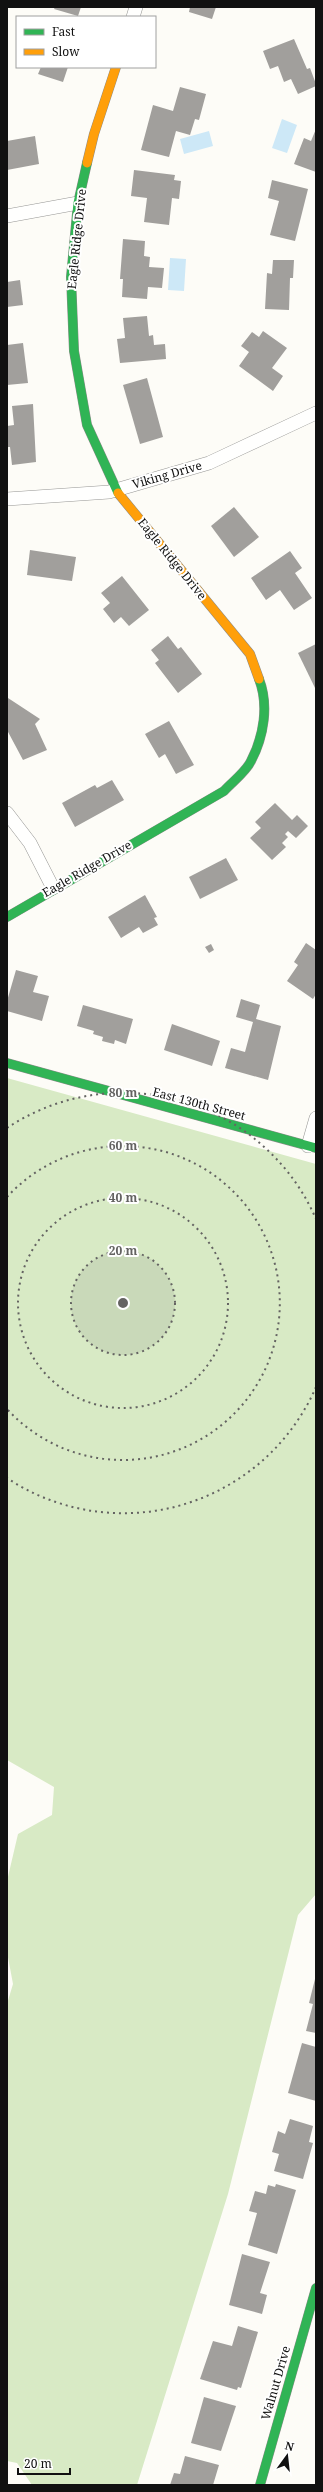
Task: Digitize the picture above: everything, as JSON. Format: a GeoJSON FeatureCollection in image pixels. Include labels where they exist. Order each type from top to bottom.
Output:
{"type":"FeatureCollection","features":[{"type":"Feature","properties":{"kind":"street","name":"Eagle Ridge Drive"},"geometry":{"type":"LineString","coordinates":[[7,917],[53,888],[224,792],[251,762],[264,726],[263,689],[250,654],[116,490],[87,426],[74,351],[70,277],[78,203],[94,134],[116,68]]}},
{"type":"Feature","properties":{"kind":"street"},"geometry":{"type":"LineString","coordinates":[[7,216],[78,203]]}},
{"type":"Feature","properties":{"kind":"street","name":"Viking Drive"},"geometry":{"type":"LineString","coordinates":[[7,499],[116,490],[209,463],[316,413]]}},
{"type":"Feature","properties":{"kind":"street"},"geometry":{"type":"LineString","coordinates":[[7,813],[30,842],[53,888]]}},
{"type":"Feature","properties":{"kind":"street","name":"East 130th Street"},"geometry":{"type":"LineString","coordinates":[[7,1063],[312,1147]]}},
{"type":"Feature","properties":{"kind":"street"},"geometry":{"type":"LineString","coordinates":[[312,1147],[316,1118]]}},
{"type":"Feature","properties":{"kind":"street","name":"Walnut Drive"},"geometry":{"type":"LineString","coordinates":[[260,2485],[316,2288]]}},
{"type":"Feature","properties":{"kind":"green space"},"geometry":{"type":"Polygon","coordinates":[[[7,1078],[316,1164],[316,1894],[298,1915],[228,2194],[137,2485],[32,2485],[17,2463],[7,2461],[7,2004],[13,1984],[7,1952],[7,1881],[18,1834],[52,1815],[54,1787],[7,1760],[7,1078]]]}},
{"type":"Feature","properties":{"kind":"water"},"geometry":{"type":"Polygon","coordinates":[[[282,119],[297,125],[287,153],[272,148],[282,119]]]}},
{"type":"Feature","properties":{"kind":"water"},"geometry":{"type":"Polygon","coordinates":[[[209,131],[213,146],[184,154],[180,139],[209,131]]]}},
{"type":"Feature","properties":{"kind":"water"},"geometry":{"type":"Polygon","coordinates":[[[170,258],[186,259],[184,291],[168,290],[170,258]]]}},
{"type":"Feature","properties":{"kind":"building"},"geometry":{"type":"Polygon","coordinates":[[[55,7],[81,7],[78,16],[54,9],[55,7]]]}},
{"type":"Feature","properties":{"kind":"building"},"geometry":{"type":"Polygon","coordinates":[[[190,7],[216,7],[212,19],[189,12],[190,7]]]}},
{"type":"Feature","properties":{"kind":"building"},"geometry":{"type":"Polygon","coordinates":[[[294,39],[307,69],[310,68],[316,84],[316,86],[298,94],[291,79],[284,82],[278,66],[270,69],[263,51],[294,39]]]}},
{"type":"Feature","properties":{"kind":"building"},"geometry":{"type":"Polygon","coordinates":[[[41,68],[68,68],[63,82],[38,74],[41,68]]]}},
{"type":"Feature","properties":{"kind":"building"},"geometry":{"type":"Polygon","coordinates":[[[180,87],[206,94],[199,120],[195,119],[190,135],[176,131],[169,157],[141,150],[153,105],[173,111],[180,87]]]}},
{"type":"Feature","properties":{"kind":"building"},"geometry":{"type":"Polygon","coordinates":[[[316,129],[316,172],[294,164],[304,138],[311,141],[316,129]]]}},
{"type":"Feature","properties":{"kind":"building"},"geometry":{"type":"Polygon","coordinates":[[[35,136],[39,164],[7,170],[7,141],[35,136]]]}},
{"type":"Feature","properties":{"kind":"building"},"geometry":{"type":"Polygon","coordinates":[[[134,170],[175,175],[174,180],[181,181],[179,199],[172,198],[169,225],[144,222],[147,198],[131,196],[134,170]]]}},
{"type":"Feature","properties":{"kind":"building"},"geometry":{"type":"Polygon","coordinates":[[[272,180],[308,189],[295,241],[270,235],[279,201],[268,198],[272,180]]]}},
{"type":"Feature","properties":{"kind":"building"},"geometry":{"type":"Polygon","coordinates":[[[123,239],[145,241],[144,256],[150,257],[149,267],[164,268],[162,288],[148,287],[147,299],[122,297],[123,279],[120,279],[123,239]]]}},
{"type":"Feature","properties":{"kind":"building"},"geometry":{"type":"Polygon","coordinates":[[[273,260],[294,260],[293,278],[290,278],[289,310],[265,309],[267,273],[272,274],[273,260]]]}},
{"type":"Feature","properties":{"kind":"building"},"geometry":{"type":"Polygon","coordinates":[[[20,280],[23,305],[7,307],[7,282],[20,280]]]}},
{"type":"Feature","properties":{"kind":"building"},"geometry":{"type":"Polygon","coordinates":[[[147,316],[149,336],[153,335],[154,345],[165,344],[166,359],[120,363],[117,339],[125,338],[123,318],[147,316]]]}},
{"type":"Feature","properties":{"kind":"building"},"geometry":{"type":"Polygon","coordinates":[[[263,331],[287,348],[272,368],[283,376],[273,391],[239,366],[249,352],[241,346],[252,332],[259,337],[263,331]]]}},
{"type":"Feature","properties":{"kind":"building"},"geometry":{"type":"Polygon","coordinates":[[[23,343],[28,383],[7,385],[7,345],[23,343]]]}},
{"type":"Feature","properties":{"kind":"building"},"geometry":{"type":"Polygon","coordinates":[[[147,378],[163,437],[140,444],[123,385],[147,378]]]}},
{"type":"Feature","properties":{"kind":"building"},"geometry":{"type":"Polygon","coordinates":[[[33,404],[36,462],[12,465],[10,447],[7,447],[7,426],[14,425],[12,406],[33,404]]]}},
{"type":"Feature","properties":{"kind":"building"},"geometry":{"type":"Polygon","coordinates":[[[234,507],[259,537],[234,557],[211,526],[234,507]]]}},
{"type":"Feature","properties":{"kind":"building"},"geometry":{"type":"Polygon","coordinates":[[[30,550],[76,557],[72,581],[27,575],[30,550]]]}},
{"type":"Feature","properties":{"kind":"building"},"geometry":{"type":"Polygon","coordinates":[[[290,551],[302,568],[295,573],[312,598],[294,610],[280,590],[266,600],[251,578],[290,551]]]}},
{"type":"Feature","properties":{"kind":"building"},"geometry":{"type":"Polygon","coordinates":[[[122,576],[149,610],[129,626],[121,617],[114,623],[103,609],[110,603],[101,593],[122,576]]]}},
{"type":"Feature","properties":{"kind":"building"},"geometry":{"type":"Polygon","coordinates":[[[168,636],[178,649],[181,647],[202,674],[178,693],[155,663],[159,660],[151,650],[168,636]]]}},
{"type":"Feature","properties":{"kind":"building"},"geometry":{"type":"Polygon","coordinates":[[[316,644],[316,690],[298,653],[316,644]]]}},
{"type":"Feature","properties":{"kind":"building"},"geometry":{"type":"Polygon","coordinates":[[[8,698],[40,719],[35,724],[47,750],[23,760],[7,730],[8,698]]]}},
{"type":"Feature","properties":{"kind":"building"},"geometry":{"type":"Polygon","coordinates":[[[169,721],[194,765],[176,774],[165,754],[159,758],[145,734],[169,721]]]}},
{"type":"Feature","properties":{"kind":"building"},"geometry":{"type":"Polygon","coordinates":[[[112,780],[124,800],[75,827],[62,803],[95,785],[97,788],[112,780]]]}},
{"type":"Feature","properties":{"kind":"building"},"geometry":{"type":"Polygon","coordinates":[[[275,803],[292,820],[297,815],[308,826],[296,838],[288,831],[285,834],[288,837],[282,843],[286,847],[272,860],[250,838],[261,828],[255,822],[275,803]]]}},
{"type":"Feature","properties":{"kind":"building"},"geometry":{"type":"Polygon","coordinates":[[[226,858],[238,880],[200,899],[189,877],[226,858]]]}},
{"type":"Feature","properties":{"kind":"building"},"geometry":{"type":"Polygon","coordinates":[[[145,895],[157,917],[154,918],[158,925],[143,933],[139,927],[121,938],[108,917],[145,895]]]}},
{"type":"Feature","properties":{"kind":"building"},"geometry":{"type":"Polygon","coordinates":[[[306,943],[316,950],[316,994],[313,999],[287,981],[298,965],[294,962],[306,943]]]}},
{"type":"Feature","properties":{"kind":"building"},"geometry":{"type":"Polygon","coordinates":[[[211,944],[214,950],[209,953],[205,947],[211,944]]]}},
{"type":"Feature","properties":{"kind":"building"},"geometry":{"type":"Polygon","coordinates":[[[16,970],[38,976],[33,992],[49,996],[42,1021],[7,1011],[7,1001],[16,970]]]}},
{"type":"Feature","properties":{"kind":"building"},"geometry":{"type":"Polygon","coordinates":[[[241,999],[260,1005],[256,1019],[281,1026],[268,1080],[225,1068],[231,1048],[245,1052],[253,1022],[236,1017],[241,999]]]}},
{"type":"Feature","properties":{"kind":"building"},"geometry":{"type":"Polygon","coordinates":[[[83,1005],[133,1019],[126,1044],[115,1040],[114,1044],[102,1041],[103,1037],[93,1034],[94,1031],[77,1026],[83,1005]]]}},
{"type":"Feature","properties":{"kind":"building"},"geometry":{"type":"Polygon","coordinates":[[[172,1024],[220,1041],[212,1066],[164,1050],[172,1024]]]}},
{"type":"Feature","properties":{"kind":"building"},"geometry":{"type":"Polygon","coordinates":[[[315,1979],[316,2033],[306,2031],[313,2004],[309,2003],[315,1979]]]}},
{"type":"Feature","properties":{"kind":"building"},"geometry":{"type":"Polygon","coordinates":[[[302,2043],[316,2047],[316,2101],[288,2093],[302,2043]]]}},
{"type":"Feature","properties":{"kind":"building"},"geometry":{"type":"Polygon","coordinates":[[[290,2119],[313,2126],[309,2142],[313,2143],[303,2179],[274,2171],[279,2154],[272,2152],[278,2131],[285,2134],[290,2119]]]}},
{"type":"Feature","properties":{"kind":"building"},"geometry":{"type":"Polygon","coordinates":[[[276,2184],[296,2190],[277,2254],[248,2245],[257,2213],[249,2211],[255,2191],[266,2194],[268,2185],[275,2187],[276,2184]]]}},
{"type":"Feature","properties":{"kind":"building"},"geometry":{"type":"Polygon","coordinates":[[[242,2254],[270,2262],[260,2293],[267,2295],[262,2314],[229,2305],[242,2254]]]}},
{"type":"Feature","properties":{"kind":"building"},"geometry":{"type":"Polygon","coordinates":[[[238,2326],[258,2332],[241,2388],[238,2387],[237,2390],[200,2379],[213,2341],[232,2346],[238,2326]]]}},
{"type":"Feature","properties":{"kind":"building"},"geometry":{"type":"Polygon","coordinates":[[[204,2397],[236,2406],[221,2451],[191,2443],[204,2397]]]}},
{"type":"Feature","properties":{"kind":"building"},"geometry":{"type":"Polygon","coordinates":[[[185,2456],[219,2465],[213,2485],[170,2485],[174,2473],[180,2474],[185,2456]]]}},
{"type":"Feature","properties":{"kind":"traffic: fast"},"geometry":{"type":"LineString","coordinates":[[87,163],[78,203],[71,277],[74,351],[87,425],[118,493]]}},
{"type":"Feature","properties":{"kind":"traffic: fast"},"geometry":{"type":"LineString","coordinates":[[7,917],[224,791],[249,765],[259,741],[264,720],[264,699],[259,679]]}},
{"type":"Feature","properties":{"kind":"traffic: fast"},"geometry":{"type":"LineString","coordinates":[[7,1063],[316,1148]]}},
{"type":"Feature","properties":{"kind":"traffic: fast"},"geometry":{"type":"LineString","coordinates":[[260,2485],[316,2288]]}},
{"type":"Feature","properties":{"kind":"traffic: slow"},"geometry":{"type":"LineString","coordinates":[[87,163],[94,134],[116,68]]}},
{"type":"Feature","properties":{"kind":"traffic: slow"},"geometry":{"type":"LineString","coordinates":[[118,493],[250,654],[259,679]]}}]}
